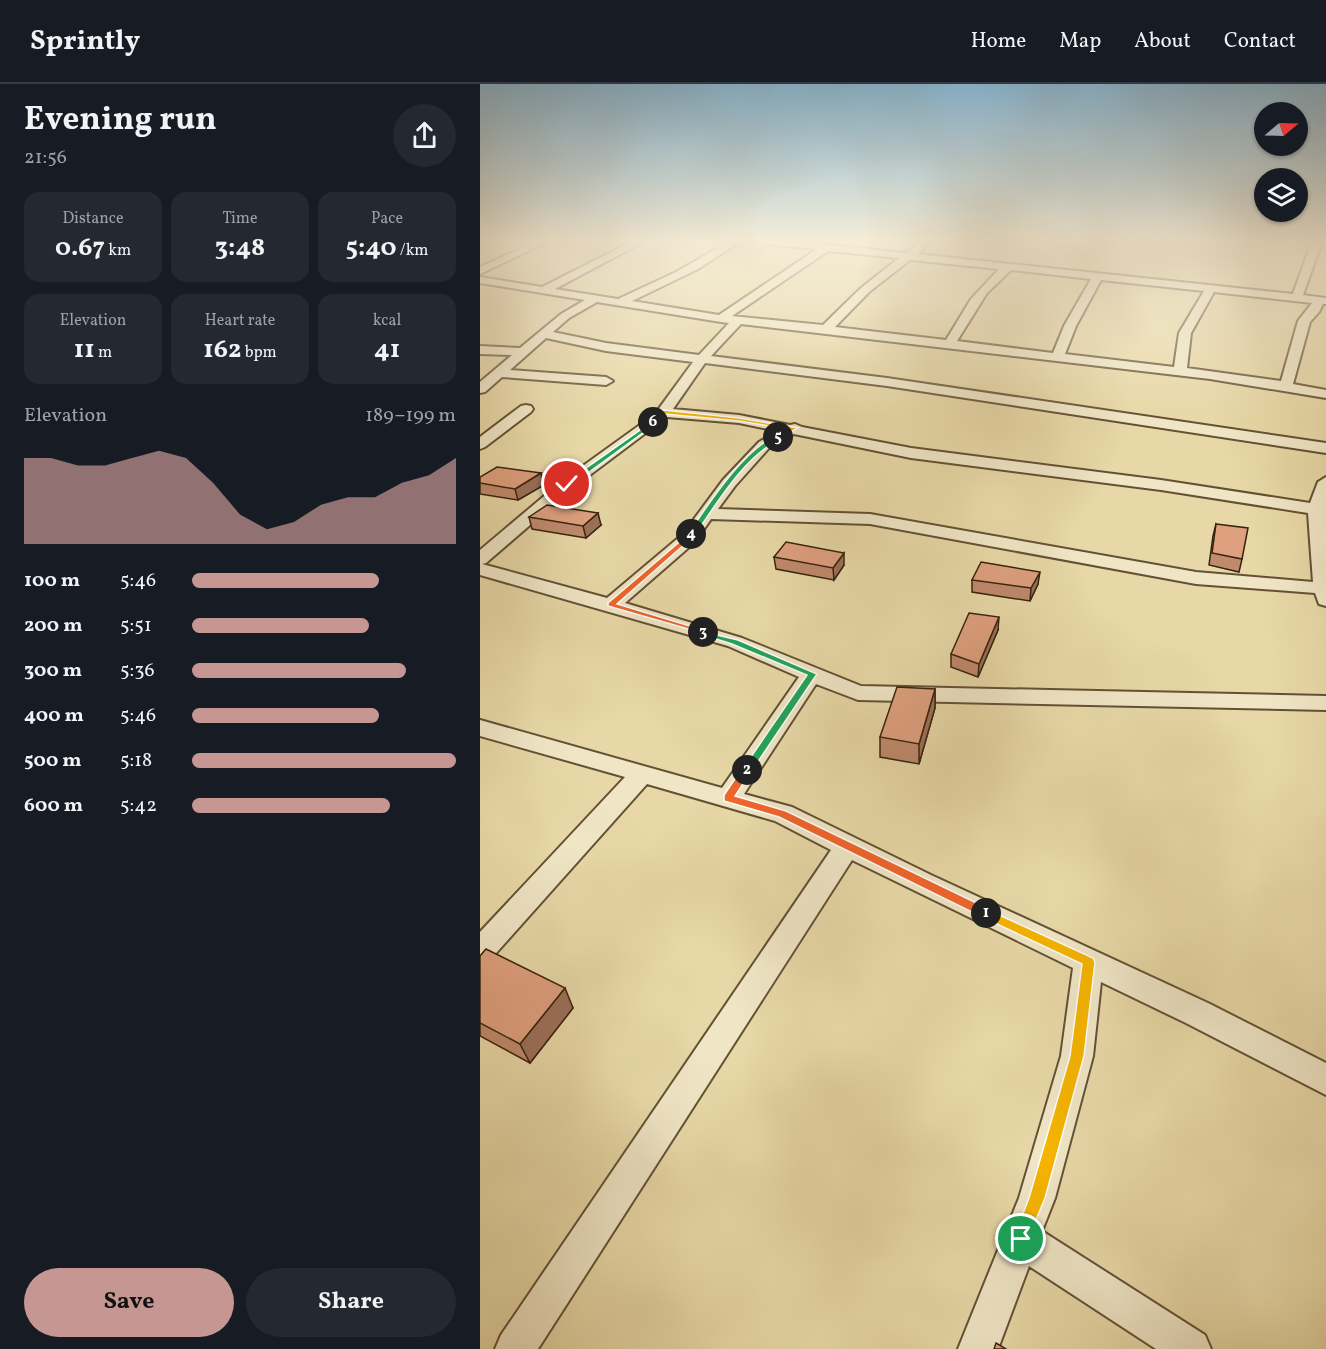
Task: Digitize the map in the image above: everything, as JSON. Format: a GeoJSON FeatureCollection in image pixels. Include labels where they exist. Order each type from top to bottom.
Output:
{"type":"FeatureCollection","features":[{"type":"Feature","properties":{"kind":"street"},"geometry":{"type":"LineString","coordinates":[[480,389],[565,316],[593,300]]}},
{"type":"Feature","properties":{"kind":"street"},"geometry":{"type":"LineString","coordinates":[[606,300],[721,319],[1180,372],[1286,386],[1326,394]]}},
{"type":"Feature","properties":{"kind":"street"},"geometry":{"type":"LineString","coordinates":[[619,303],[627,300]]}},
{"type":"Feature","properties":{"kind":"street"},"geometry":{"type":"LineString","coordinates":[[721,319],[748,300]]}},
{"type":"Feature","properties":{"kind":"street"},"geometry":{"type":"LineString","coordinates":[[825,330],[855,300]]}},
{"type":"Feature","properties":{"kind":"street"},"geometry":{"type":"LineString","coordinates":[[949,345],[963,318],[977,300]]}},
{"type":"Feature","properties":{"kind":"street"},"geometry":{"type":"LineString","coordinates":[[1057,358],[1070,326],[1085,300]]}},
{"type":"Feature","properties":{"kind":"street"},"geometry":{"type":"LineString","coordinates":[[1180,372],[1185,333],[1204,300]]}},
{"type":"Feature","properties":{"kind":"street"},"geometry":{"type":"LineString","coordinates":[[1286,386],[1304,321],[1322,300]]}},
{"type":"Feature","properties":{"kind":"street"},"geometry":{"type":"LineString","coordinates":[[480,559],[567,484],[660,417],[702,359],[737,321]]}},
{"type":"Feature","properties":{"kind":"street"},"geometry":{"type":"LineString","coordinates":[[544,334],[606,348],[888,382],[1326,448]]}},
{"type":"Feature","properties":{"kind":"street"},"geometry":{"type":"LineString","coordinates":[[480,350],[523,352]]}},
{"type":"Feature","properties":{"kind":"street"},"geometry":{"type":"LineString","coordinates":[[499,373],[606,381]]}},
{"type":"Feature","properties":{"kind":"street"},"geometry":{"type":"LineString","coordinates":[[480,444],[526,409]]}},
{"type":"Feature","properties":{"kind":"street"},"geometry":{"type":"LineString","coordinates":[[663,412],[730,418],[795,428],[911,453],[1161,485],[1316,509]]}},
{"type":"Feature","properties":{"kind":"street"},"geometry":{"type":"LineString","coordinates":[[611,605],[689,538],[729,483],[764,444],[795,428]]}},
{"type":"Feature","properties":{"kind":"street"},"geometry":{"type":"LineString","coordinates":[[706,514],[870,519],[1196,578],[1324,594],[1316,509],[1326,482]]}},
{"type":"Feature","properties":{"kind":"street"},"geometry":{"type":"LineString","coordinates":[[480,569],[735,642],[858,693],[1326,703]]}},
{"type":"Feature","properties":{"kind":"street"},"geometry":{"type":"LineString","coordinates":[[728,798],[812,674]]}},
{"type":"Feature","properties":{"kind":"street"},"geometry":{"type":"LineString","coordinates":[[480,728],[783,814],[1197,1013],[1326,1080]]}},
{"type":"Feature","properties":{"kind":"street"},"geometry":{"type":"LineString","coordinates":[[480,951],[642,774]]}},
{"type":"Feature","properties":{"kind":"street"},"geometry":{"type":"LineString","coordinates":[[515,1349],[848,846]]}},
{"type":"Feature","properties":{"kind":"street"},"geometry":{"type":"LineString","coordinates":[[978,1349],[1037,1198],[1077,1056],[1089,962]]}},
{"type":"Feature","properties":{"kind":"street"},"geometry":{"type":"LineString","coordinates":[[1021,1239],[1191,1349]]}},
{"type":"Feature","properties":{"kind":"building"},"geometry":{"type":"Polygon","coordinates":[[[497,467],[541,473],[515,489],[480,483],[480,477],[497,467]]]}},
{"type":"Feature","properties":{"kind":"building"},"geometry":{"type":"Polygon","coordinates":[[[547,505],[598,513],[583,526],[529,517],[547,505]]]}},
{"type":"Feature","properties":{"kind":"building"},"geometry":{"type":"Polygon","coordinates":[[[1216,524],[1248,528],[1242,559],[1212,553],[1216,524]]]}},
{"type":"Feature","properties":{"kind":"building"},"geometry":{"type":"Polygon","coordinates":[[[786,542],[844,553],[833,568],[774,557],[786,542]]]}},
{"type":"Feature","properties":{"kind":"building"},"geometry":{"type":"Polygon","coordinates":[[[981,562],[1040,572],[1031,588],[972,580],[981,562]]]}},
{"type":"Feature","properties":{"kind":"building"},"geometry":{"type":"Polygon","coordinates":[[[969,613],[999,617],[979,664],[951,654],[969,613]]]}},
{"type":"Feature","properties":{"kind":"building"},"geometry":{"type":"Polygon","coordinates":[[[897,687],[935,689],[919,744],[880,737],[897,687]]]}},
{"type":"Feature","properties":{"kind":"building"},"geometry":{"type":"Polygon","coordinates":[[[486,949],[565,988],[520,1044],[480,1023],[480,956],[486,949]]]}},
{"type":"Feature","properties":{"kind":"building"},"geometry":{"type":"Polygon","coordinates":[[[996,1343],[1006,1349],[994,1349],[996,1343]]]}},
{"type":"Feature","properties":{"kind":"route"},"geometry":{"type":"LineString","coordinates":[[567,484],[660,417],[663,412],[739,419],[795,428],[764,444],[729,483],[689,538],[611,605],[735,642],[812,674],[728,798],[783,814],[921,883],[1089,962],[1077,1056],[1037,1198],[1021,1239]]}}]}
